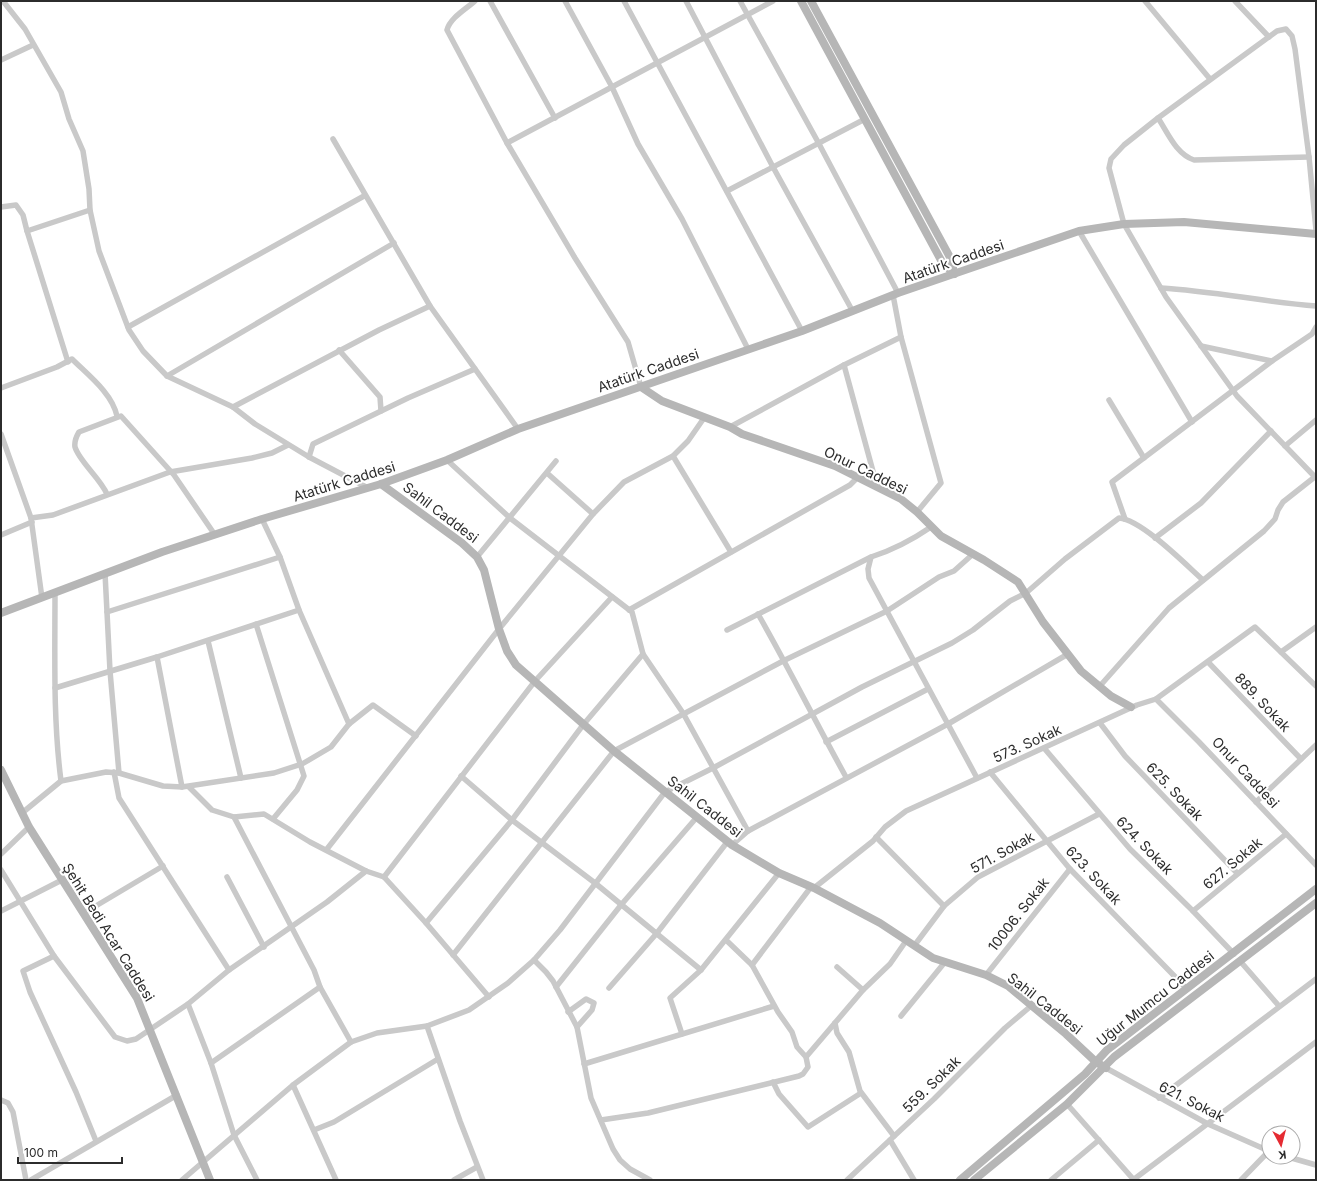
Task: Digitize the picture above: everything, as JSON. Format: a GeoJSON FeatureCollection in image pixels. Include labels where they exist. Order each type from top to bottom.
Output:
{"type":"FeatureCollection","features":[{"type":"Feature","properties":{"kind":"street"},"geometry":{"type":"LineString","coordinates":[[475,1],[448,25],[447,30],[507,143],[575,258],[628,342],[641,386]]}},
{"type":"Feature","properties":{"kind":"street"},"geometry":{"type":"LineString","coordinates":[[490,1],[555,118]]}},
{"type":"Feature","properties":{"kind":"street"},"geometry":{"type":"LineString","coordinates":[[565,1],[612,87],[638,144],[682,219],[748,350]]}},
{"type":"Feature","properties":{"kind":"street"},"geometry":{"type":"LineString","coordinates":[[624,1],[802,331]]}},
{"type":"Feature","properties":{"kind":"street"},"geometry":{"type":"LineString","coordinates":[[686,1],[773,167],[852,310]]}},
{"type":"Feature","properties":{"kind":"street"},"geometry":{"type":"LineString","coordinates":[[740,1],[818,143],[895,294],[901,337],[941,483],[917,512]]}},
{"type":"Feature","properties":{"kind":"street"},"geometry":{"type":"LineString","coordinates":[[507,143],[773,1]]}},
{"type":"Feature","properties":{"kind":"street"},"geometry":{"type":"LineString","coordinates":[[801,1],[942,262],[954,274]]}},
{"type":"Feature","properties":{"kind":"street"},"geometry":{"type":"LineString","coordinates":[[811,1],[952,261],[954,274]]}},
{"type":"Feature","properties":{"kind":"street"},"geometry":{"type":"LineString","coordinates":[[1145,1],[1210,79]]}},
{"type":"Feature","properties":{"kind":"street"},"geometry":{"type":"LineString","coordinates":[[1236,1],[1269,37]]}},
{"type":"Feature","properties":{"kind":"street"},"geometry":{"type":"LineString","coordinates":[[3,3],[25,29],[61,92],[82,151],[89,189],[90,210],[99,251],[128,327],[143,351],[167,376],[232,407],[255,424],[309,457],[369,488]]}},
{"type":"Feature","properties":{"kind":"street"},"geometry":{"type":"LineString","coordinates":[[1099,687],[1157,620],[1203,580],[1264,531],[1275,518],[1283,502],[1315,476],[1233,392],[1161,288],[1124,224],[1109,168],[1111,159],[1124,146],[1158,118],[1210,79],[1282,29],[1289,31],[1292,36],[1310,157],[1316,230]]}},
{"type":"Feature","properties":{"kind":"street"},"geometry":{"type":"LineString","coordinates":[[1,60],[33,45]]}},
{"type":"Feature","properties":{"kind":"street"},"geometry":{"type":"LineString","coordinates":[[1158,118],[1178,150],[1185,157],[1194,160],[1310,157]]}},
{"type":"Feature","properties":{"kind":"street"},"geometry":{"type":"LineString","coordinates":[[727,191],[865,119]]}},
{"type":"Feature","properties":{"kind":"street"},"geometry":{"type":"LineString","coordinates":[[332,139],[364,196],[394,243],[430,306],[518,429]]}},
{"type":"Feature","properties":{"kind":"street"},"geometry":{"type":"LineString","coordinates":[[128,327],[364,196]]}},
{"type":"Feature","properties":{"kind":"street"},"geometry":{"type":"LineString","coordinates":[[1,208],[16,206],[23,215],[68,362]]}},
{"type":"Feature","properties":{"kind":"street"},"geometry":{"type":"LineString","coordinates":[[27,231],[90,210]]}},
{"type":"Feature","properties":{"kind":"street","name":"Atatürk Caddesi"},"geometry":{"type":"LineString","coordinates":[[1,613],[162,552],[262,519],[381,484],[447,460],[518,429],[802,331],[895,294],[1079,231],[1124,224],[1184,222],[1316,234]]}},
{"type":"Feature","properties":{"kind":"street"},"geometry":{"type":"LineString","coordinates":[[1079,231],[1192,422]]}},
{"type":"Feature","properties":{"kind":"street"},"geometry":{"type":"LineString","coordinates":[[167,376],[394,243]]}},
{"type":"Feature","properties":{"kind":"street"},"geometry":{"type":"LineString","coordinates":[[1161,288],[1200,290],[1282,304],[1316,306]]}},
{"type":"Feature","properties":{"kind":"street"},"geometry":{"type":"LineString","coordinates":[[232,407],[340,350],[430,306]]}},
{"type":"Feature","properties":{"kind":"street"},"geometry":{"type":"LineString","coordinates":[[1125,519],[1112,482],[1233,392],[1272,361],[1312,334],[1316,327]]}},
{"type":"Feature","properties":{"kind":"street"},"geometry":{"type":"LineString","coordinates":[[730,427],[844,365],[901,337]]}},
{"type":"Feature","properties":{"kind":"street"},"geometry":{"type":"LineString","coordinates":[[1201,346],[1272,361]]}},
{"type":"Feature","properties":{"kind":"street"},"geometry":{"type":"LineString","coordinates":[[340,350],[380,397],[381,411]]}},
{"type":"Feature","properties":{"kind":"street"},"geometry":{"type":"LineString","coordinates":[[1,388],[68,362],[72,359],[97,384],[114,406],[118,416]]}},
{"type":"Feature","properties":{"kind":"street"},"geometry":{"type":"LineString","coordinates":[[844,365],[877,486]]}},
{"type":"Feature","properties":{"kind":"street"},"geometry":{"type":"LineString","coordinates":[[309,457],[313,444],[381,411],[475,369]]}},
{"type":"Feature","properties":{"kind":"street","name":"Onur Caddesi"},"geometry":{"type":"LineString","coordinates":[[641,386],[662,401],[730,427],[742,434],[835,466],[901,499],[917,512],[941,536],[1018,582],[1043,622],[1081,671],[1110,696],[1131,707]]}},
{"type":"Feature","properties":{"kind":"street"},"geometry":{"type":"LineString","coordinates":[[1109,400],[1144,458]]}},
{"type":"Feature","properties":{"kind":"street"},"geometry":{"type":"LineString","coordinates":[[107,494],[102,484],[76,449],[75,440],[79,432],[118,416],[123,417],[170,472],[204,516],[215,535]]}},
{"type":"Feature","properties":{"kind":"street"},"geometry":{"type":"LineString","coordinates":[[327,849],[499,629],[593,514],[624,482],[673,456],[688,441],[704,418]]}},
{"type":"Feature","properties":{"kind":"street"},"geometry":{"type":"LineString","coordinates":[[1285,446],[1316,420]]}},
{"type":"Feature","properties":{"kind":"street"},"geometry":{"type":"LineString","coordinates":[[1155,538],[1201,503],[1271,431]]}},
{"type":"Feature","properties":{"kind":"street"},"geometry":{"type":"LineString","coordinates":[[1,434],[32,520],[42,598]]}},
{"type":"Feature","properties":{"kind":"street"},"geometry":{"type":"LineString","coordinates":[[1,535],[32,520],[53,515],[170,472],[252,458],[276,451],[288,444]]}},
{"type":"Feature","properties":{"kind":"street"},"geometry":{"type":"LineString","coordinates":[[673,456],[731,552]]}},
{"type":"Feature","properties":{"kind":"street"},"geometry":{"type":"LineString","coordinates":[[447,460],[510,518],[632,612],[643,654],[683,713],[748,831]]}},
{"type":"Feature","properties":{"kind":"street"},"geometry":{"type":"LineString","coordinates":[[478,557],[556,461]]}},
{"type":"Feature","properties":{"kind":"street"},"geometry":{"type":"LineString","coordinates":[[547,473],[593,514]]}},
{"type":"Feature","properties":{"kind":"street"},"geometry":{"type":"LineString","coordinates":[[629,610],[850,485],[857,478]]}},
{"type":"Feature","properties":{"kind":"street","name":"Sahil Caddesi"},"geometry":{"type":"LineString","coordinates":[[381,484],[462,543],[478,557],[484,570],[499,629],[507,651],[516,665],[614,751],[730,843],[779,873],[813,887],[880,923],[933,958],[986,975],[1008,986],[1066,1034],[1096,1062],[1106,1068]]}},
{"type":"Feature","properties":{"kind":"street"},"geometry":{"type":"LineString","coordinates":[[182,1180],[293,1085],[351,1042],[377,1033],[427,1026],[469,1010],[489,998],[534,960],[560,930],[666,792],[914,661],[952,643],[973,630],[1010,602],[1026,594],[1065,559],[1119,518],[1125,519],[1155,538],[1203,580]]}},
{"type":"Feature","properties":{"kind":"street"},"geometry":{"type":"LineString","coordinates":[[262,519],[280,557],[300,610],[349,724]]}},
{"type":"Feature","properties":{"kind":"street"},"geometry":{"type":"LineString","coordinates":[[727,630],[871,558],[914,539],[931,527]]}},
{"type":"Feature","properties":{"kind":"street"},"geometry":{"type":"LineString","coordinates":[[453,955],[614,751],[785,660],[887,611],[939,577],[954,571],[973,554]]}},
{"type":"Feature","properties":{"kind":"street"},"geometry":{"type":"LineString","coordinates":[[107,612],[280,557]]}},
{"type":"Feature","properties":{"kind":"street"},"geometry":{"type":"LineString","coordinates":[[871,558],[868,569],[869,578],[976,778]]}},
{"type":"Feature","properties":{"kind":"street"},"geometry":{"type":"LineString","coordinates":[[106,573],[110,671],[116,773],[119,798],[229,970]]}},
{"type":"Feature","properties":{"kind":"street"},"geometry":{"type":"LineString","coordinates":[[55,593],[55,688],[61,781]]}},
{"type":"Feature","properties":{"kind":"street"},"geometry":{"type":"LineString","coordinates":[[384,877],[535,682],[612,597]]}},
{"type":"Feature","properties":{"kind":"street"},"geometry":{"type":"LineString","coordinates":[[55,688],[208,641],[300,610]]}},
{"type":"Feature","properties":{"kind":"street"},"geometry":{"type":"LineString","coordinates":[[758,614],[785,660],[811,715],[846,777]]}},
{"type":"Feature","properties":{"kind":"street"},"geometry":{"type":"LineString","coordinates":[[256,624],[302,764],[304,776],[297,790],[273,819]]}},
{"type":"Feature","properties":{"kind":"street","name":"573. Sokak"},"geometry":{"type":"LineString","coordinates":[[752,965],[813,887],[876,838],[885,827],[906,811],[1100,723],[1131,707],[1156,699],[1255,627],[1281,652]]}},
{"type":"Feature","properties":{"kind":"street"},"geometry":{"type":"LineString","coordinates":[[1316,627],[1281,652],[1316,686]]}},
{"type":"Feature","properties":{"kind":"street"},"geometry":{"type":"LineString","coordinates":[[208,641],[241,778]]}},
{"type":"Feature","properties":{"kind":"street"},"geometry":{"type":"LineString","coordinates":[[426,923],[512,820],[583,725],[643,654]]}},
{"type":"Feature","properties":{"kind":"street"},"geometry":{"type":"LineString","coordinates":[[609,988],[657,933],[730,843],[748,831],[846,777],[888,757],[948,724],[1068,654]]}},
{"type":"Feature","properties":{"kind":"street"},"geometry":{"type":"LineString","coordinates":[[157,657],[182,788]]}},
{"type":"Feature","properties":{"kind":"street","name":"889. Sokak"},"geometry":{"type":"LineString","coordinates":[[1208,662],[1301,759]]}},
{"type":"Feature","properties":{"kind":"street"},"geometry":{"type":"LineString","coordinates":[[826,742],[928,689]]}},
{"type":"Feature","properties":{"kind":"street","name":"Onur Caddesi"},"geometry":{"type":"LineString","coordinates":[[1156,699],[1316,865]]}},
{"type":"Feature","properties":{"kind":"street"},"geometry":{"type":"LineString","coordinates":[[22,813],[61,781],[106,772],[116,773],[163,786],[182,788],[274,773],[302,764],[331,747],[349,724],[373,705],[416,736]]}},
{"type":"Feature","properties":{"kind":"street","name":"625. Sokak"},"geometry":{"type":"LineString","coordinates":[[1100,723],[1125,756],[1237,873]]}},
{"type":"Feature","properties":{"kind":"street"},"geometry":{"type":"LineString","coordinates":[[1256,802],[1316,745]]}},
{"type":"Feature","properties":{"kind":"street","name":"624. Sokak"},"geometry":{"type":"LineString","coordinates":[[1044,748],[1130,849],[1234,954]]}},
{"type":"Feature","properties":{"kind":"street","name":"Şehit Bedi Acar Caddesi"},"geometry":{"type":"LineString","coordinates":[[1,770],[29,827],[126,978],[151,1030],[210,1180]]}},
{"type":"Feature","properties":{"kind":"street","name":"623. Sokak"},"geometry":{"type":"LineString","coordinates":[[990,772],[1070,869],[1187,989]]}},
{"type":"Feature","properties":{"kind":"street"},"geometry":{"type":"LineString","coordinates":[[461,776],[512,820],[595,883],[701,970]]}},
{"type":"Feature","properties":{"kind":"street"},"geometry":{"type":"LineString","coordinates":[[189,787],[212,810],[234,817],[264,814],[310,842],[327,849],[366,871],[384,877],[426,923],[489,998]]}},
{"type":"Feature","properties":{"kind":"street","name":"571. Sokak"},"geometry":{"type":"LineString","coordinates":[[806,1056],[863,990],[910,944],[944,906],[978,877],[1099,814]]}},
{"type":"Feature","properties":{"kind":"street"},"geometry":{"type":"LineString","coordinates":[[234,817],[314,970],[320,987],[351,1042]]}},
{"type":"Feature","properties":{"kind":"street"},"geometry":{"type":"LineString","coordinates":[[556,987],[621,905],[697,817]]}},
{"type":"Feature","properties":{"kind":"street"},"geometry":{"type":"LineString","coordinates":[[1,854],[29,827]]}},
{"type":"Feature","properties":{"kind":"street","name":"627. Sokak"},"geometry":{"type":"LineString","coordinates":[[1193,911],[1237,873],[1286,834]]}},
{"type":"Feature","properties":{"kind":"street"},"geometry":{"type":"LineString","coordinates":[[876,838],[944,906]]}},
{"type":"Feature","properties":{"kind":"street"},"geometry":{"type":"LineString","coordinates":[[84,913],[162,866]]}},
{"type":"Feature","properties":{"kind":"street","name":"10006. Sokak"},"geometry":{"type":"LineString","coordinates":[[986,975],[1070,869]]}},
{"type":"Feature","properties":{"kind":"street"},"geometry":{"type":"LineString","coordinates":[[1,870],[54,956],[115,1037],[122,1040],[131,1041],[151,1030],[188,1004],[229,970],[327,902],[366,871]]}},
{"type":"Feature","properties":{"kind":"street"},"geometry":{"type":"LineString","coordinates":[[682,1034],[670,998],[701,970],[779,873]]}},
{"type":"Feature","properties":{"kind":"street"},"geometry":{"type":"LineString","coordinates":[[228,877],[264,947]]}},
{"type":"Feature","properties":{"kind":"street"},"geometry":{"type":"LineString","coordinates":[[1,911],[62,880]]}},
{"type":"Feature","properties":{"kind":"street","name":"Uğur Mumcu Caddesi"},"geometry":{"type":"LineString","coordinates":[[960,1180],[1085,1074],[1107,1050],[1234,954],[1316,889]]}},
{"type":"Feature","properties":{"kind":"street","name":"Uğur Mumcu Caddesi"},"geometry":{"type":"LineString","coordinates":[[974,1180],[1067,1104],[1106,1068],[1114,1057],[1316,902]]}},
{"type":"Feature","properties":{"kind":"street"},"geometry":{"type":"LineString","coordinates":[[600,1120],[648,1113],[773,1082],[803,1074],[808,1067],[806,1056],[797,1046],[792,1032],[774,1006],[752,965],[726,940]]}},
{"type":"Feature","properties":{"kind":"street"},"geometry":{"type":"LineString","coordinates":[[54,956],[23,971],[30,992],[76,1092],[96,1141]]}},
{"type":"Feature","properties":{"kind":"street"},"geometry":{"type":"LineString","coordinates":[[534,960],[546,972],[556,987],[576,1027],[591,1098],[620,1160],[630,1169],[650,1180]]}},
{"type":"Feature","properties":{"kind":"street"},"geometry":{"type":"LineString","coordinates":[[1240,961],[1279,1006]]}},
{"type":"Feature","properties":{"kind":"street"},"geometry":{"type":"LineString","coordinates":[[901,1016],[946,962]]}},
{"type":"Feature","properties":{"kind":"street"},"geometry":{"type":"LineString","coordinates":[[837,967],[863,990]]}},
{"type":"Feature","properties":{"kind":"street"},"geometry":{"type":"LineString","coordinates":[[1159,1098],[1316,979]]}},
{"type":"Feature","properties":{"kind":"street"},"geometry":{"type":"LineString","coordinates":[[210,1063],[320,987]]}},
{"type":"Feature","properties":{"kind":"street"},"geometry":{"type":"LineString","coordinates":[[568,1012],[586,999],[594,1003],[592,1010],[576,1027]]}},
{"type":"Feature","properties":{"kind":"street"},"geometry":{"type":"LineString","coordinates":[[188,1004],[210,1063],[234,1135],[257,1180]]}},
{"type":"Feature","properties":{"kind":"street"},"geometry":{"type":"LineString","coordinates":[[584,1064],[774,1006]]}},
{"type":"Feature","properties":{"kind":"street","name":"559. Sokak"},"geometry":{"type":"LineString","coordinates":[[847,1180],[934,1099],[1005,1028],[1031,1006]]}},
{"type":"Feature","properties":{"kind":"street"},"geometry":{"type":"LineString","coordinates":[[835,1023],[838,1034],[849,1052],[861,1093],[892,1138],[914,1180]]}},
{"type":"Feature","properties":{"kind":"street"},"geometry":{"type":"LineString","coordinates":[[427,1026],[483,1180]]}},
{"type":"Feature","properties":{"kind":"street"},"geometry":{"type":"LineString","coordinates":[[1067,1104],[1133,1180],[1316,1042]]}},
{"type":"Feature","properties":{"kind":"street"},"geometry":{"type":"LineString","coordinates":[[314,1130],[334,1122],[438,1059]]}},
{"type":"Feature","properties":{"kind":"street","name":"621. Sokak"},"geometry":{"type":"LineString","coordinates":[[1106,1068],[1208,1124],[1261,1147]]}},
{"type":"Feature","properties":{"kind":"street"},"geometry":{"type":"LineString","coordinates":[[773,1082],[779,1094],[808,1127],[861,1093]]}},
{"type":"Feature","properties":{"kind":"street"},"geometry":{"type":"LineString","coordinates":[[293,1085],[336,1180]]}},
{"type":"Feature","properties":{"kind":"street"},"geometry":{"type":"LineString","coordinates":[[31,1180],[177,1094]]}},
{"type":"Feature","properties":{"kind":"street"},"geometry":{"type":"LineString","coordinates":[[1,1100],[8,1103],[14,1112],[26,1180]]}},
{"type":"Feature","properties":{"kind":"street"},"geometry":{"type":"LineString","coordinates":[[1051,1180],[1099,1140]]}},
{"type":"Feature","properties":{"kind":"street"},"geometry":{"type":"LineString","coordinates":[[1241,1180],[1261,1159]]}},
{"type":"Feature","properties":{"kind":"street"},"geometry":{"type":"LineString","coordinates":[[1301,1161],[1316,1165]]}},
{"type":"Feature","properties":{"kind":"street"},"geometry":{"type":"LineString","coordinates":[[454,1180],[477,1167]]}}]}
